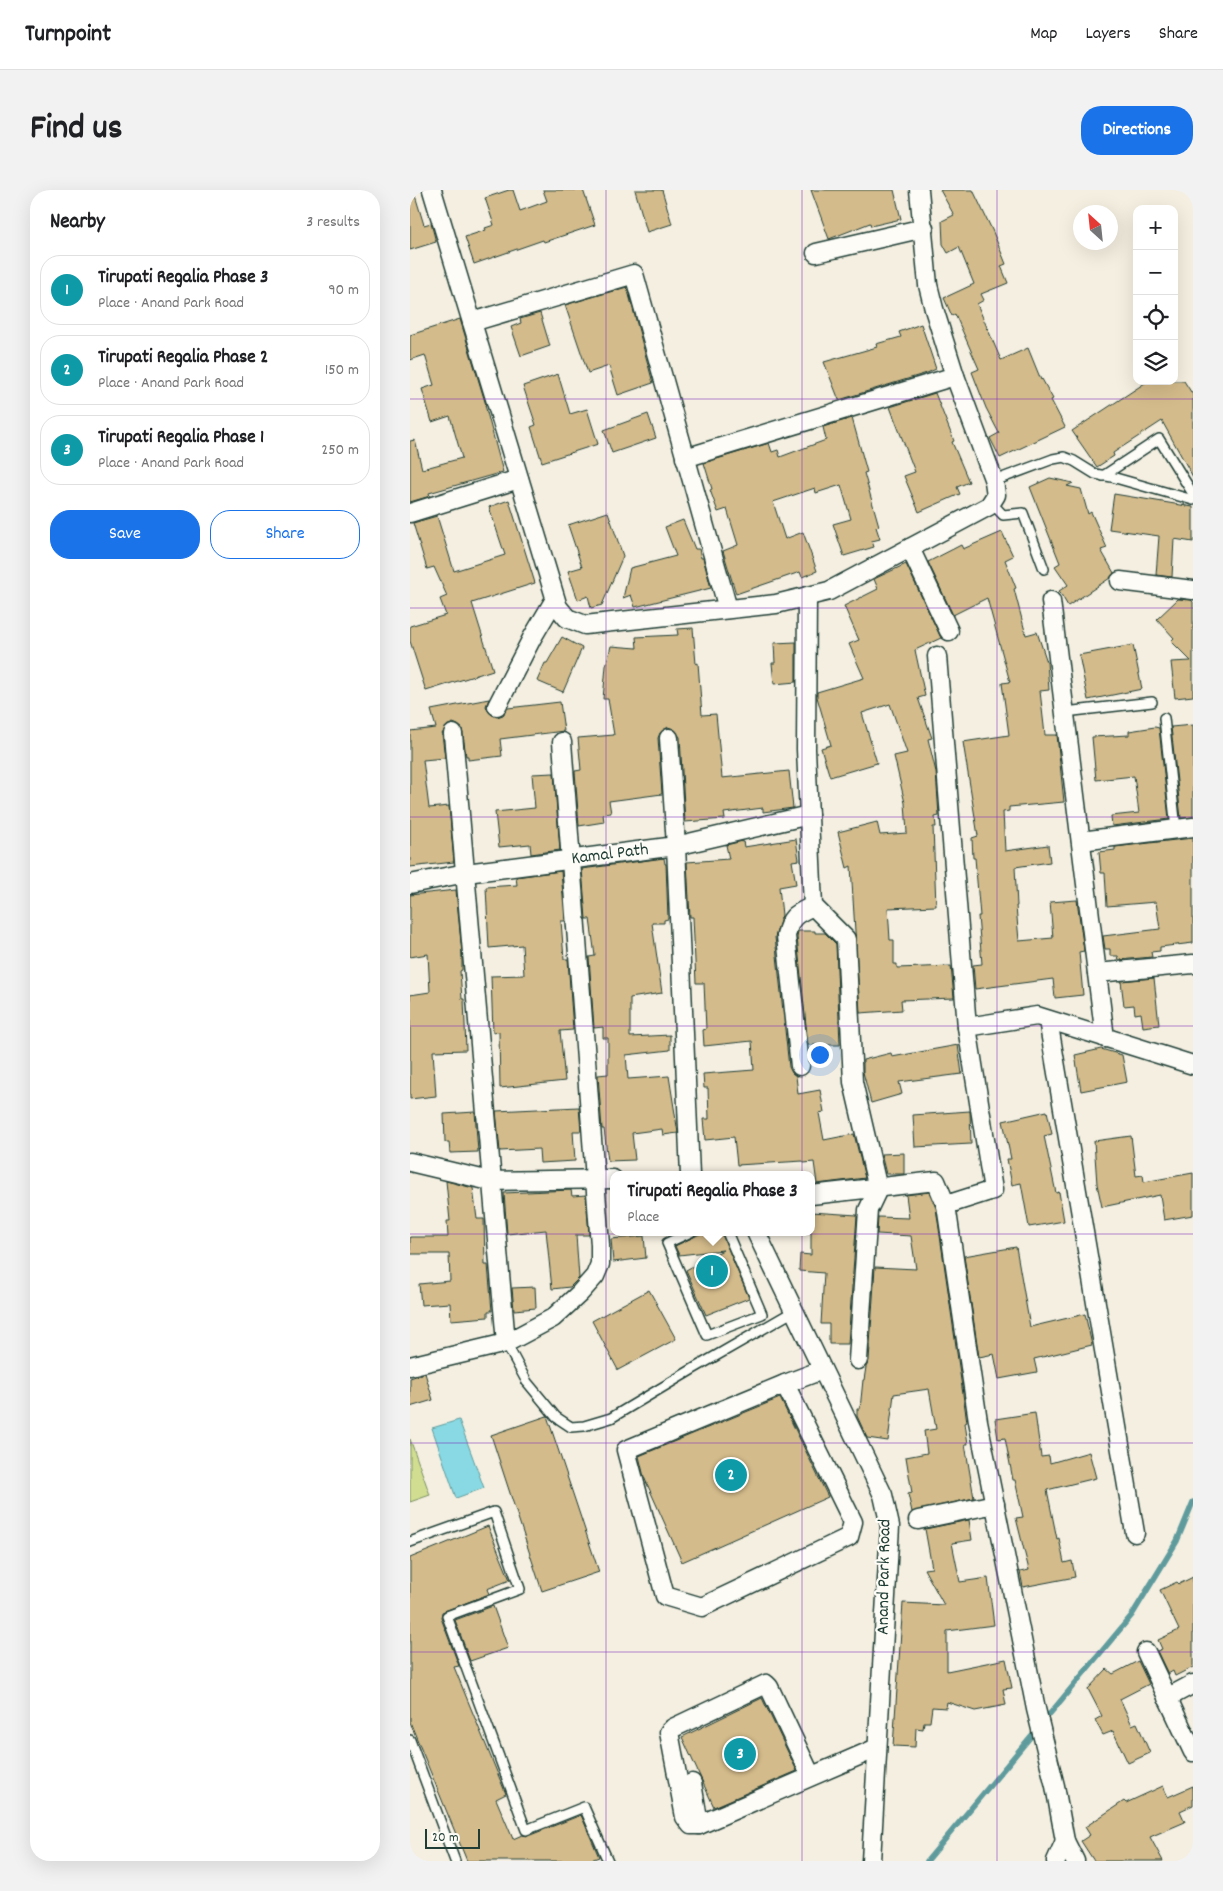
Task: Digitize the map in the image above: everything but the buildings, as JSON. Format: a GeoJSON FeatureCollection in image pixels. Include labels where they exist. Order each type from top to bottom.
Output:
{"type":"FeatureCollection","features":[{"type":"Feature","properties":{"kind":"street"},"geometry":{"type":"LineString","coordinates":[[432,190],[558,608],[568,618],[585,625],[776,604],[829,591],[989,506],[996,495],[994,481],[955,376],[928,286],[919,190]]}},
{"type":"Feature","properties":{"kind":"street"},"geometry":{"type":"LineString","coordinates":[[816,253],[924,228]]}},
{"type":"Feature","properties":{"kind":"street"},"geometry":{"type":"LineString","coordinates":[[472,322],[634,274],[728,610]]}},
{"type":"Feature","properties":{"kind":"street"},"geometry":{"type":"LineString","coordinates":[[686,458],[955,376]]}},
{"type":"Feature","properties":{"kind":"street"},"geometry":{"type":"LineString","coordinates":[[410,513],[519,479]]}},
{"type":"Feature","properties":{"kind":"street"},"geometry":{"type":"LineString","coordinates":[[910,548],[949,631]]}},
{"type":"Feature","properties":{"kind":"street"},"geometry":{"type":"LineString","coordinates":[[1120,581],[1193,590]]}},
{"type":"Feature","properties":{"kind":"street"},"geometry":{"type":"LineString","coordinates":[[807,596],[806,749],[813,906],[846,939],[853,1082],[878,1188],[868,1210],[858,1360]]}},
{"type":"Feature","properties":{"kind":"street"},"geometry":{"type":"LineString","coordinates":[[497,706],[532,638],[555,599]]}},
{"type":"Feature","properties":{"kind":"street"},"geometry":{"type":"LineString","coordinates":[[1051,601],[1105,1038]]}},
{"type":"Feature","properties":{"kind":"street"},"geometry":{"type":"LineString","coordinates":[[937,656],[967,1027],[993,1190],[946,1205]]}},
{"type":"Feature","properties":{"kind":"street"},"geometry":{"type":"LineString","coordinates":[[453,734],[490,1181],[506,1343]]}},
{"type":"Feature","properties":{"kind":"street"},"geometry":{"type":"LineString","coordinates":[[669,738],[676,846],[690,1171]]}},
{"type":"Feature","properties":{"kind":"street"},"geometry":{"type":"LineString","coordinates":[[410,1366],[506,1343],[553,1318],[595,1276],[600,1264],[562,742]]}},
{"type":"Feature","properties":{"kind":"street","name":"Kamal Path"},"geometry":{"type":"LineString","coordinates":[[410,884],[466,873],[676,846],[809,815]]}},
{"type":"Feature","properties":{"kind":"street"},"geometry":{"type":"LineString","coordinates":[[1081,841],[1184,828]]}},
{"type":"Feature","properties":{"kind":"street"},"geometry":{"type":"LineString","coordinates":[[800,1066],[786,936],[789,923],[796,914],[813,906]]}},
{"type":"Feature","properties":{"kind":"street"},"geometry":{"type":"LineString","coordinates":[[1097,973],[1193,964]]}},
{"type":"Feature","properties":{"kind":"street"},"geometry":{"type":"LineString","coordinates":[[967,1027],[1037,1016],[1193,1065]]}},
{"type":"Feature","properties":{"kind":"street"},"geometry":{"type":"LineString","coordinates":[[1048,1020],[1135,1533]]}},
{"type":"Feature","properties":{"kind":"street"},"geometry":{"type":"LineString","coordinates":[[410,1162],[490,1181],[610,1179]]}},
{"type":"Feature","properties":{"kind":"street"},"geometry":{"type":"LineString","coordinates":[[815,1195],[936,1181],[946,1205],[978,1421],[1036,1709],[1055,1786],[1065,1841],[1075,1861]]}},
{"type":"Feature","properties":{"kind":"street","name":"Anand Park Road"},"geometry":{"type":"LineString","coordinates":[[758,1236],[883,1495],[890,1526],[871,1861]]}},
{"type":"Feature","properties":{"kind":"street"},"geometry":{"type":"LineString","coordinates":[[785,1384],[854,1522],[849,1537],[702,1607],[665,1596],[626,1450],[785,1384],[822,1370]]}},
{"type":"Feature","properties":{"kind":"street"},"geometry":{"type":"LineString","coordinates":[[918,1520],[995,1504]]}},
{"type":"Feature","properties":{"kind":"street"},"geometry":{"type":"LineString","coordinates":[[1146,1652],[1193,1752]]}},
{"type":"Feature","properties":{"kind":"street"},"geometry":{"type":"LineString","coordinates":[[1167,1698],[1193,1684]]}},
{"type":"Feature","properties":{"kind":"street"},"geometry":{"type":"LineString","coordinates":[[812,1776],[769,1687],[764,1685],[673,1728],[669,1732],[685,1817],[691,1825],[699,1825],[877,1748]]}},
{"type":"Feature","properties":{"kind":"street"},"geometry":{"type":"LineString","coordinates":[[692,1783],[699,1825]]}},
{"type":"Feature","properties":{"kind":"street"},"geometry":{"type":"LineString","coordinates":[[1056,1861],[1065,1841]]}},
{"type":"Feature","properties":{"kind":"lane"},"geometry":{"type":"LineString","coordinates":[[1103,476],[1159,439],[1193,494]]}},
{"type":"Feature","properties":{"kind":"lane"},"geometry":{"type":"LineString","coordinates":[[994,481],[1053,459],[1064,457],[1095,474],[1193,500]]}},
{"type":"Feature","properties":{"kind":"lane"},"geometry":{"type":"LineString","coordinates":[[991,502],[1003,514],[1023,513],[1044,570]]}},
{"type":"Feature","properties":{"kind":"lane"},"geometry":{"type":"LineString","coordinates":[[1065,712],[1152,702]]}},
{"type":"Feature","properties":{"kind":"lane"},"geometry":{"type":"LineString","coordinates":[[1164,718],[1184,828]]}},
{"type":"Feature","properties":{"kind":"lane"},"geometry":{"type":"LineString","coordinates":[[681,1236],[668,1242],[707,1335],[762,1314],[729,1236]]}},
{"type":"Feature","properties":{"kind":"lane"},"geometry":{"type":"LineString","coordinates":[[506,1343],[527,1382],[556,1417],[571,1427],[584,1426],[611,1418],[794,1311]]}},
{"type":"Feature","properties":{"kind":"lane"},"geometry":{"type":"LineString","coordinates":[[410,1542],[494,1512],[520,1588],[447,1616],[526,1830],[584,1808],[608,1861]]}},
{"type":"Feature","properties":{"kind":"lane"},"geometry":{"type":"LineString","coordinates":[[410,1740],[455,1861]]}},
{"type":"Feature","properties":{"kind":"green space"},"geometry":{"type":"Polygon","coordinates":[[[410,1439],[430,1495],[410,1502],[410,1439]]]}},
{"type":"Feature","properties":{"kind":"water"},"geometry":{"type":"Polygon","coordinates":[[[459,1420],[484,1488],[456,1498],[432,1428],[459,1420]]]}},
{"type":"Feature","properties":{"kind":"waterway"},"geometry":{"type":"LineString","coordinates":[[1043,1722],[1132,1615],[1177,1541],[1193,1502]]}},
{"type":"Feature","properties":{"kind":"waterway"},"geometry":{"type":"LineString","coordinates":[[927,1861],[1037,1729]]}},
{"type":"Feature","properties":{"kind":"place","name":"Tirupati Regalia Phase 3"},"geometry":{"type":"Point","coordinates":[712,1271]}},
{"type":"Feature","properties":{"kind":"place","name":"Tirupati Regalia Phase 2"},"geometry":{"type":"Point","coordinates":[731,1475]}},
{"type":"Feature","properties":{"kind":"place","name":"Tirupati Regalia Phase 1"},"geometry":{"type":"Point","coordinates":[740,1754]}}]}
